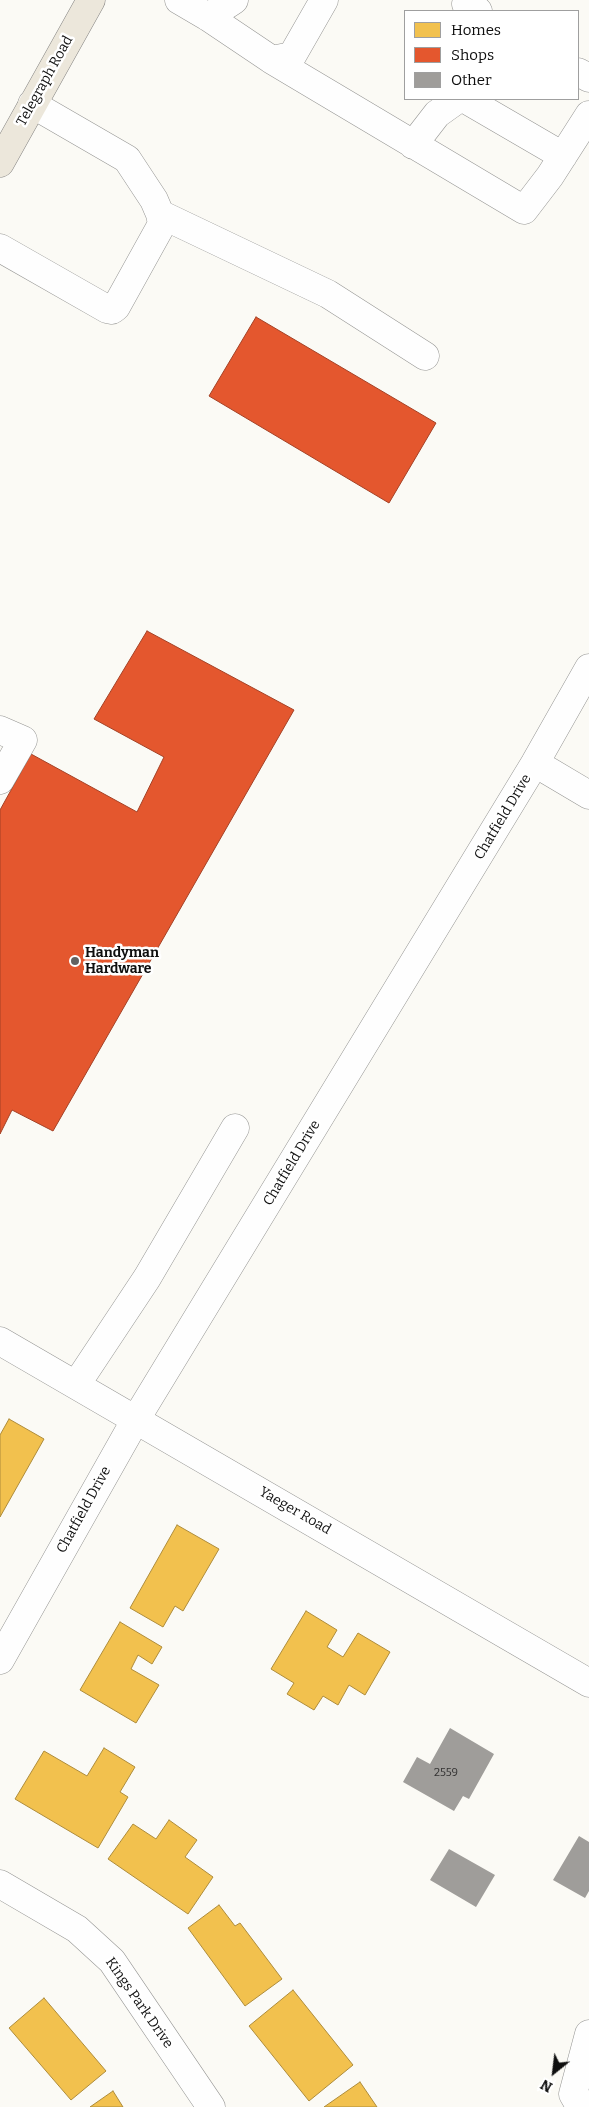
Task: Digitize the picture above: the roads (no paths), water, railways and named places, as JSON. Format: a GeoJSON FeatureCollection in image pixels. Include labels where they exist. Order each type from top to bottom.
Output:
{"type":"FeatureCollection","features":[{"type":"Feature","properties":{"kind":"main road","name":"Telegraph Road"},"geometry":{"type":"LineString","coordinates":[[0,163],[91,0]]}},
{"type":"Feature","properties":{"kind":"street"},"geometry":{"type":"LineString","coordinates":[[179,0],[208,16],[272,60],[524,210],[550,176],[589,115]]}},
{"type":"Feature","properties":{"kind":"street"},"geometry":{"type":"LineString","coordinates":[[208,16],[234,0]]}},
{"type":"Feature","properties":{"kind":"street"},"geometry":{"type":"LineString","coordinates":[[272,60],[292,56],[324,0]]}},
{"type":"Feature","properties":{"kind":"street"},"geometry":{"type":"LineString","coordinates":[[413,145],[437,114],[457,100]]}},
{"type":"Feature","properties":{"kind":"street"},"geometry":{"type":"LineString","coordinates":[[467,100],[563,156]]}},
{"type":"Feature","properties":{"kind":"street"},"geometry":{"type":"LineString","coordinates":[[0,248],[112,310],[116,308],[162,224],[160,214],[147,186],[127,159],[32,104]]}},
{"type":"Feature","properties":{"kind":"street"},"geometry":{"type":"LineString","coordinates":[[160,214],[328,294],[425,356]]}},
{"type":"Feature","properties":{"kind":"street","name":"Chatfield Drive"},"geometry":{"type":"LineString","coordinates":[[0,1660],[136,1419],[535,763],[589,668]]}},
{"type":"Feature","properties":{"kind":"street"},"geometry":{"type":"LineString","coordinates":[[0,780],[11,735]]}},
{"type":"Feature","properties":{"kind":"street"},"geometry":{"type":"LineString","coordinates":[[535,763],[589,795]]}},
{"type":"Feature","properties":{"kind":"street"},"geometry":{"type":"LineString","coordinates":[[76,1385],[147,1278],[235,1128]]}},
{"type":"Feature","properties":{"kind":"street","name":"Yaeger Road"},"geometry":{"type":"LineString","coordinates":[[0,1341],[589,1683]]}},
{"type":"Feature","properties":{"kind":"street","name":"Kings Park Drive"},"geometry":{"type":"LineString","coordinates":[[0,1884],[77,1929],[112,1961],[211,2107]]}},
{"type":"Feature","properties":{"kind":"street"},"geometry":{"type":"LineString","coordinates":[[585,2090],[589,2034]]}},
{"type":"Feature","properties":{"kind":"place","name":"Handyman Hardware"},"geometry":{"type":"Point","coordinates":[75,961]}}]}
